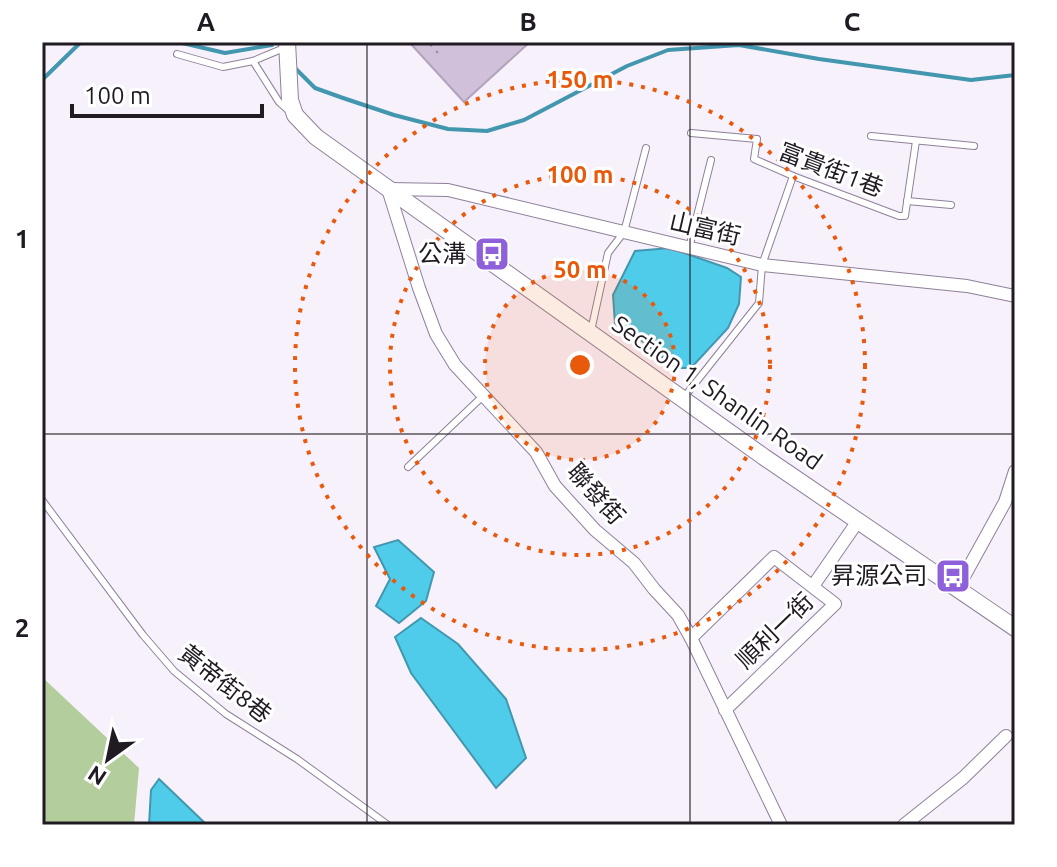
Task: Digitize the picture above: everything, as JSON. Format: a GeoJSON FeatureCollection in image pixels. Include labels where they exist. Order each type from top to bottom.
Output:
{"type":"FeatureCollection","features":[{"type":"Feature","properties":{"kind":"main road"},"geometry":{"type":"LineString","coordinates":[[288,49],[292,108]]}},
{"type":"Feature","properties":{"kind":"main road","name":"Section 1, Shanlin Road"},"geometry":{"type":"LineString","coordinates":[[292,108],[316,137],[388,189],[682,399],[1015,628]]}},
{"type":"Feature","properties":{"kind":"street","name":"山富街"},"geometry":{"type":"LineString","coordinates":[[388,189],[448,190],[762,265],[967,286],[1015,296]]}},
{"type":"Feature","properties":{"kind":"street","name":"聯發街"},"geometry":{"type":"LineString","coordinates":[[388,189],[436,334],[455,365],[536,452],[555,486],[595,530],[634,563],[678,615],[781,825]]}},
{"type":"Feature","properties":{"kind":"street"},"geometry":{"type":"LineString","coordinates":[[957,589],[1005,502],[1015,471]]}},
{"type":"Feature","properties":{"kind":"street"},"geometry":{"type":"LineString","coordinates":[[691,638],[774,557],[813,586],[858,521]]}},
{"type":"Feature","properties":{"kind":"street","name":"順利一街"},"geometry":{"type":"LineString","coordinates":[[725,710],[835,604],[813,586]]}},
{"type":"Feature","properties":{"kind":"street"},"geometry":{"type":"LineString","coordinates":[[904,825],[963,778],[1006,736]]}},
{"type":"Feature","properties":{"kind":"lane"},"geometry":{"type":"LineString","coordinates":[[177,54],[223,67],[288,49]]}},
{"type":"Feature","properties":{"kind":"lane"},"geometry":{"type":"LineString","coordinates":[[253,61],[279,102],[292,108]]}},
{"type":"Feature","properties":{"kind":"lane","name":"富貴街1巷"},"geometry":{"type":"LineString","coordinates":[[691,133],[757,139],[754,159],[899,216],[905,216],[916,141]]}},
{"type":"Feature","properties":{"kind":"lane"},"geometry":{"type":"LineString","coordinates":[[871,136],[974,146]]}},
{"type":"Feature","properties":{"kind":"lane"},"geometry":{"type":"LineString","coordinates":[[590,333],[608,253],[624,232],[646,148]]}},
{"type":"Feature","properties":{"kind":"lane"},"geometry":{"type":"LineString","coordinates":[[689,248],[711,160]]}},
{"type":"Feature","properties":{"kind":"lane"},"geometry":{"type":"LineString","coordinates":[[682,399],[759,303],[762,265],[793,176]]}},
{"type":"Feature","properties":{"kind":"lane"},"geometry":{"type":"LineString","coordinates":[[907,201],[951,205]]}},
{"type":"Feature","properties":{"kind":"lane"},"geometry":{"type":"LineString","coordinates":[[408,467],[483,396]]}},
{"type":"Feature","properties":{"kind":"lane","name":"黃帝街8巷"},"geometry":{"type":"LineString","coordinates":[[42,500],[143,635],[174,671],[226,714],[297,759],[388,825]]}},
{"type":"Feature","properties":{"kind":"path"},"geometry":{"type":"LineString","coordinates":[[428,42],[438,53]]}},
{"type":"Feature","properties":{"kind":"green space"},"geometry":{"type":"Polygon","coordinates":[[[42,677],[139,768],[134,825],[42,825],[42,677]]]}},
{"type":"Feature","properties":{"kind":"water"},"geometry":{"type":"Polygon","coordinates":[[[670,248],[727,268],[741,277],[739,304],[728,328],[691,368],[676,368],[615,324],[613,295],[635,251],[670,248]]]}},
{"type":"Feature","properties":{"kind":"water"},"geometry":{"type":"Polygon","coordinates":[[[398,540],[434,572],[426,601],[399,623],[376,606],[390,579],[374,547],[398,540]]]}},
{"type":"Feature","properties":{"kind":"water"},"geometry":{"type":"Polygon","coordinates":[[[421,618],[458,644],[506,699],[526,758],[496,788],[411,673],[395,637],[421,618]]]}},
{"type":"Feature","properties":{"kind":"water"},"geometry":{"type":"Polygon","coordinates":[[[159,779],[207,825],[149,825],[151,790],[159,779]]]}},
{"type":"Feature","properties":{"kind":"building"},"geometry":{"type":"Polygon","coordinates":[[[409,42],[530,42],[464,102],[409,42]]]}},
{"type":"Feature","properties":{"kind":"waterway"},"geometry":{"type":"LineString","coordinates":[[42,80],[81,42]]}},
{"type":"Feature","properties":{"kind":"waterway"},"geometry":{"type":"LineString","coordinates":[[178,42],[225,53],[272,45]]}},
{"type":"Feature","properties":{"kind":"waterway"},"geometry":{"type":"LineString","coordinates":[[294,67],[315,88],[394,115],[448,129],[487,131],[524,120],[627,66],[668,50],[739,45],[971,80],[1015,75]]}},
{"type":"Feature","properties":{"kind":"place","name":"公溝"},"geometry":{"type":"Point","coordinates":[492,254]}},
{"type":"Feature","properties":{"kind":"place","name":"昇源公司"},"geometry":{"type":"Point","coordinates":[953,576]}}]}
